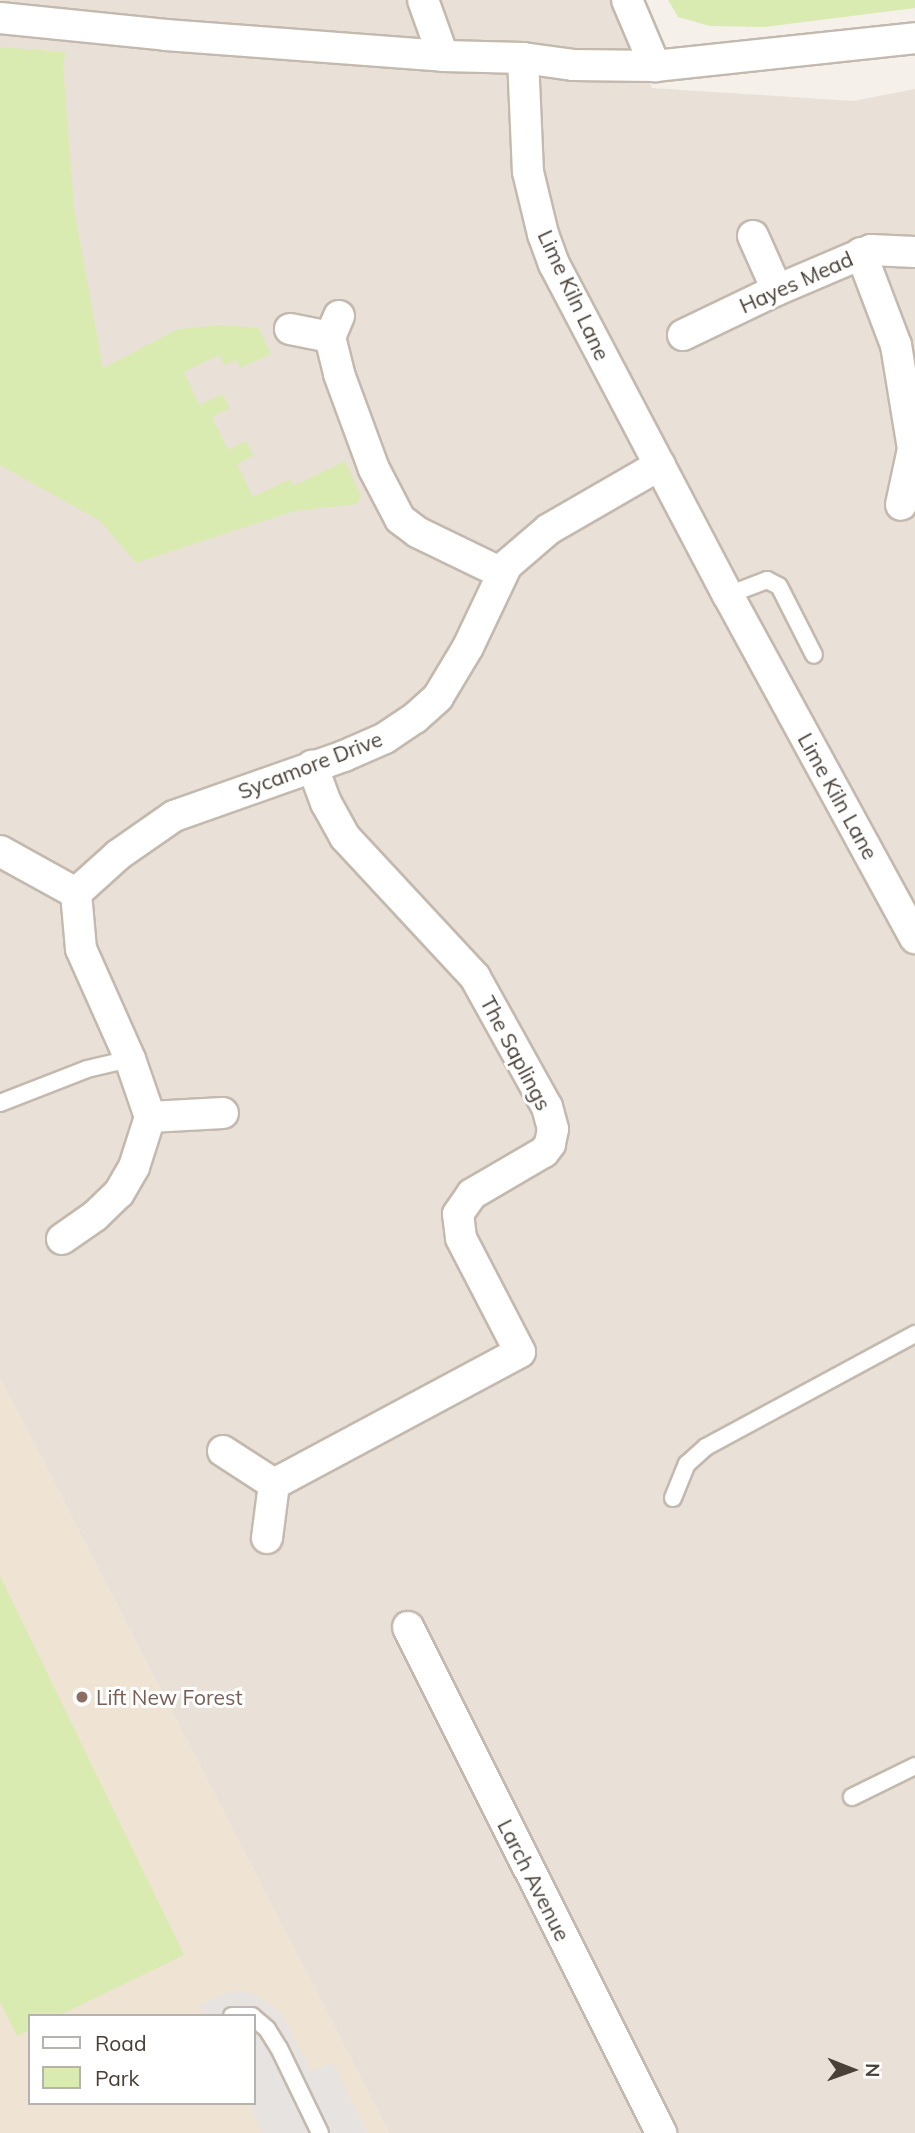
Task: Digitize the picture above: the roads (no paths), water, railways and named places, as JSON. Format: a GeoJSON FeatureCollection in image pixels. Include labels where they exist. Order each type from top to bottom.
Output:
{"type":"FeatureCollection","features":[{"type":"Feature","properties":{"kind":"street"},"geometry":{"type":"LineString","coordinates":[[423,0],[443,56]]}},
{"type":"Feature","properties":{"kind":"street"},"geometry":{"type":"LineString","coordinates":[[627,0],[655,66]]}},
{"type":"Feature","properties":{"kind":"street"},"geometry":{"type":"LineString","coordinates":[[0,18],[166,35],[443,56],[523,58],[573,65],[655,66],[915,38]]}},
{"type":"Feature","properties":{"kind":"street","name":"Lime Kiln Lane"},"geometry":{"type":"LineString","coordinates":[[523,58],[528,172],[542,234],[554,264],[728,595],[915,938]]}},
{"type":"Feature","properties":{"kind":"street"},"geometry":{"type":"LineString","coordinates":[[753,236],[777,290]]}},
{"type":"Feature","properties":{"kind":"street","name":"Hayes Mead"},"geometry":{"type":"LineString","coordinates":[[683,335],[862,253],[871,250],[915,252]]}},
{"type":"Feature","properties":{"kind":"street"},"geometry":{"type":"LineString","coordinates":[[862,253],[896,345],[914,449],[901,505]]}},
{"type":"Feature","properties":{"kind":"street"},"geometry":{"type":"LineString","coordinates":[[290,329],[335,326],[345,396],[374,469],[400,519],[417,533],[502,573]]}},
{"type":"Feature","properties":{"kind":"street","name":"Sycamore Drive"},"geometry":{"type":"LineString","coordinates":[[76,893],[118,855],[174,817],[312,765],[344,756],[385,738],[426,709],[468,648],[502,573],[522,551],[549,529],[660,465]]}},
{"type":"Feature","properties":{"kind":"street","name":"The Saplings"},"geometry":{"type":"LineString","coordinates":[[274,1484],[520,1352],[461,1238],[458,1214],[472,1194],[544,1152],[550,1144],[553,1129],[547,1107],[475,977],[345,837],[312,765]]}},
{"type":"Feature","properties":{"kind":"street"},"geometry":{"type":"LineString","coordinates":[[0,851],[76,893],[81,949],[130,1059],[150,1117],[134,1167],[119,1193],[95,1216],[62,1239]]}},
{"type":"Feature","properties":{"kind":"street"},"geometry":{"type":"LineString","coordinates":[[150,1117],[223,1113]]}},
{"type":"Feature","properties":{"kind":"street"},"geometry":{"type":"LineString","coordinates":[[223,1451],[274,1484],[267,1538]]}},
{"type":"Feature","properties":{"kind":"street","name":"Larch Avenue"},"geometry":{"type":"LineString","coordinates":[[408,1626],[661,2133]]}},
{"type":"Feature","properties":{"kind":"lane"},"geometry":{"type":"LineString","coordinates":[[728,595],[767,580],[779,586],[814,655]]}},
{"type":"Feature","properties":{"kind":"lane"},"geometry":{"type":"LineString","coordinates":[[0,1103],[88,1069],[130,1059]]}},
{"type":"Feature","properties":{"kind":"lane"},"geometry":{"type":"LineString","coordinates":[[673,1498],[687,1464],[706,1447],[915,1334]]}},
{"type":"Feature","properties":{"kind":"lane"},"geometry":{"type":"LineString","coordinates":[[852,1797],[915,1766]]}},
{"type":"Feature","properties":{"kind":"lane"},"geometry":{"type":"LineString","coordinates":[[256,2020],[267,2029],[279,2048],[320,2133]]}},
{"type":"Feature","properties":{"kind":"place","name":"Lift New Forest"},"geometry":{"type":"Point","coordinates":[82,1697]}}]}
